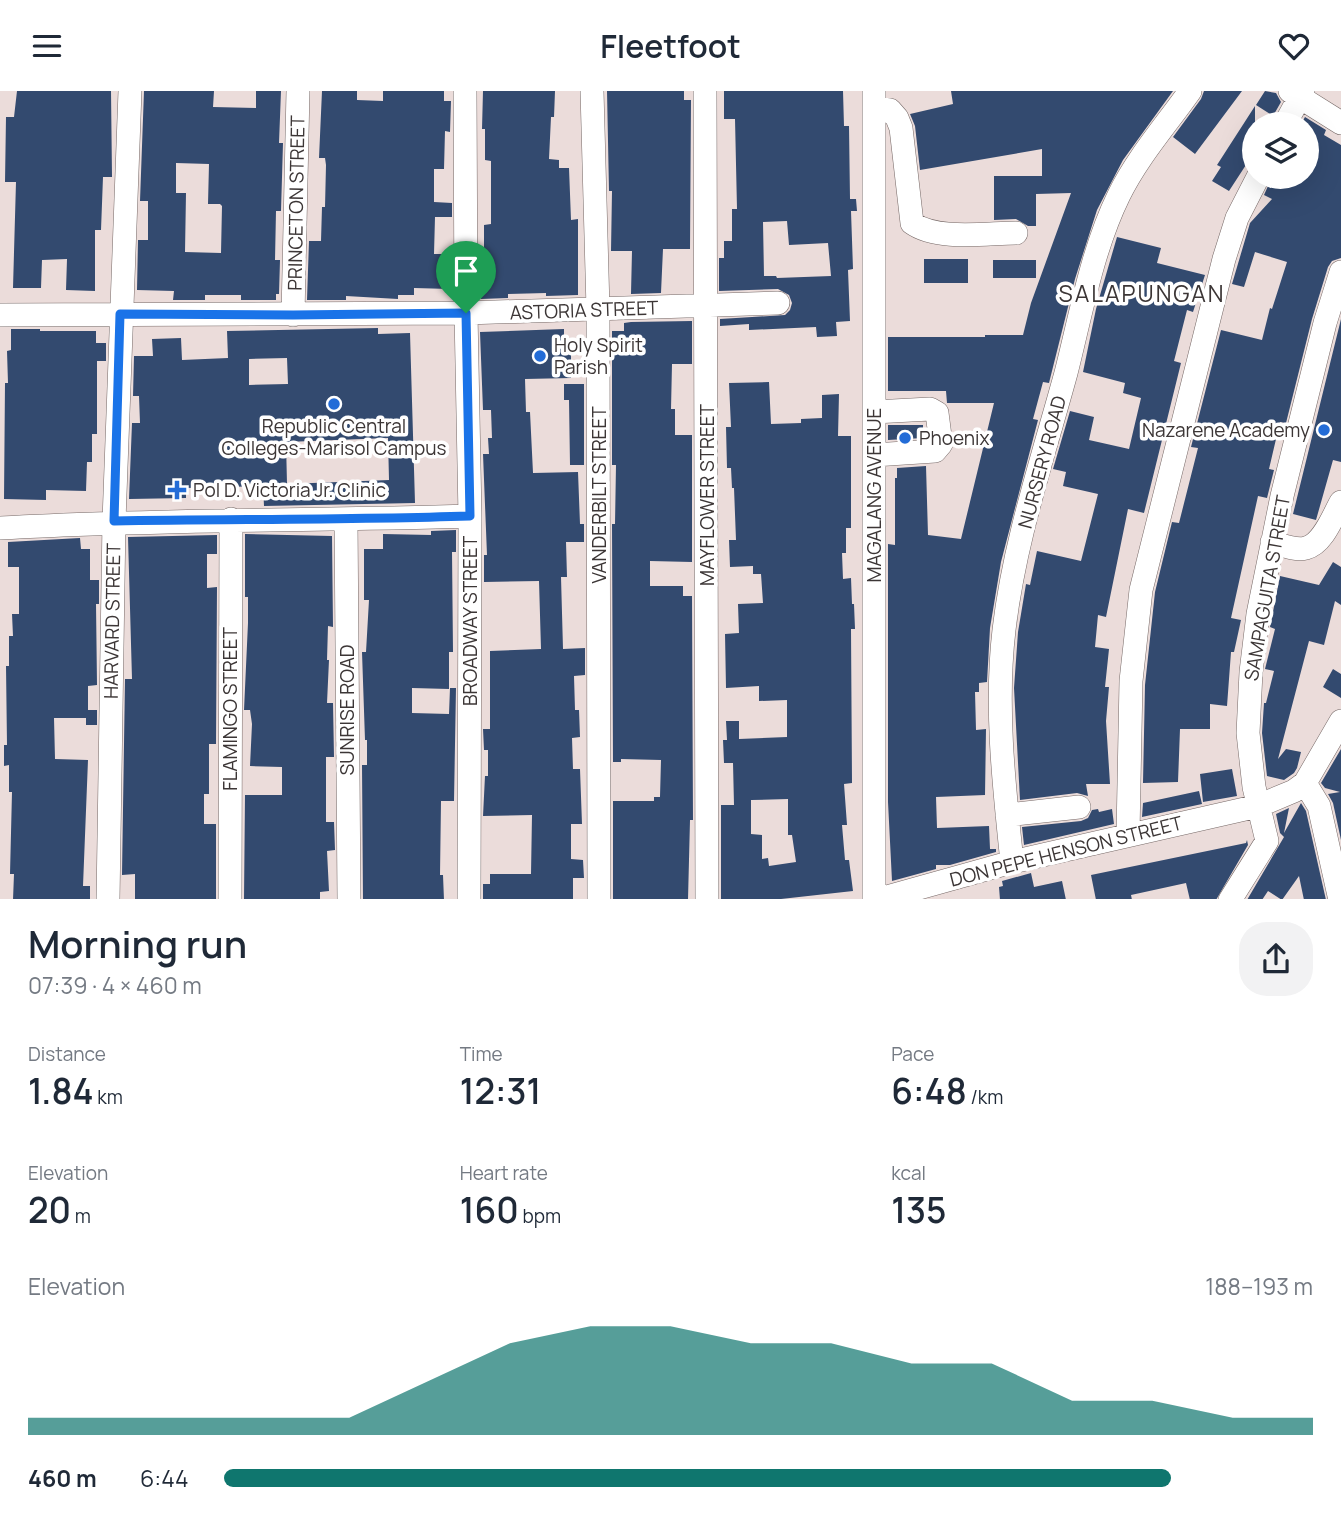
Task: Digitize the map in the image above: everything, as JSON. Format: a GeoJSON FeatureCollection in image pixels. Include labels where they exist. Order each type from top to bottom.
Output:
{"type":"FeatureCollection","features":[{"type":"Feature","properties":{"kind":"street","name":"HARVARD STREET"},"geometry":{"type":"LineString","coordinates":[[108,899],[114,521],[130,91]]}},
{"type":"Feature","properties":{"kind":"street","name":"PRINCETON STREET"},"geometry":{"type":"LineString","coordinates":[[293,315],[298,91]]}},
{"type":"Feature","properties":{"kind":"street","name":"BROADWAY STREET"},"geometry":{"type":"LineString","coordinates":[[465,91],[470,516],[469,899]]}},
{"type":"Feature","properties":{"kind":"street","name":"VANDERBILT STREET"},"geometry":{"type":"LineString","coordinates":[[592,91],[598,309],[599,899]]}},
{"type":"Feature","properties":{"kind":"street","name":"MAYFLOWER STREET"},"geometry":{"type":"LineString","coordinates":[[705,91],[707,899]]}},
{"type":"Feature","properties":{"kind":"street","name":"NURSERY ROAD"},"geometry":{"type":"LineString","coordinates":[[1012,862],[1000,692],[1004,629],[1020,545],[1099,249],[1118,198],[1132,170],[1191,91]]}},
{"type":"Feature","properties":{"kind":"street"},"geometry":{"type":"LineString","coordinates":[[1290,112],[1297,93],[1341,123]]}},
{"type":"Feature","properties":{"kind":"street"},"geometry":{"type":"LineString","coordinates":[[874,100],[890,110],[901,128],[912,223],[922,230],[948,234],[1016,233]]}},
{"type":"Feature","properties":{"kind":"street","name":"MAGALANG AVENUE"},"geometry":{"type":"LineString","coordinates":[[874,100],[875,899]]}},
{"type":"Feature","properties":{"kind":"street"},"geometry":{"type":"LineString","coordinates":[[1128,834],[1131,681],[1141,590],[1224,259],[1237,218],[1252,189]]}},
{"type":"Feature","properties":{"kind":"street","name":"SAMPAGUITA STREET"},"geometry":{"type":"LineString","coordinates":[[1230,899],[1267,841],[1250,759],[1248,704],[1258,614],[1272,542],[1325,323],[1341,272]]}},
{"type":"Feature","properties":{"kind":"street","name":"ASTORIA STREET"},"geometry":{"type":"LineString","coordinates":[[0,316],[466,313],[778,303]]}},
{"type":"Feature","properties":{"kind":"street"},"geometry":{"type":"LineString","coordinates":[[874,412],[930,409],[937,413],[940,444],[935,451],[874,455]]}},
{"type":"Feature","properties":{"kind":"street"},"geometry":{"type":"LineString","coordinates":[[1272,542],[1296,549],[1311,546],[1326,530],[1341,502]]}},
{"type":"Feature","properties":{"kind":"street"},"geometry":{"type":"LineString","coordinates":[[0,528],[114,521],[346,520],[470,516]]}},
{"type":"Feature","properties":{"kind":"street","name":"FLAMINGO STREET"},"geometry":{"type":"LineString","coordinates":[[230,899],[231,519]]}},
{"type":"Feature","properties":{"kind":"street","name":"SUNRISE ROAD"},"geometry":{"type":"LineString","coordinates":[[346,520],[349,899]]}},
{"type":"Feature","properties":{"kind":"street"},"geometry":{"type":"LineString","coordinates":[[1340,899],[1319,806],[1305,783],[1341,722]]}},
{"type":"Feature","properties":{"kind":"street","name":"DON PEPE HENSON STREET"},"geometry":{"type":"LineString","coordinates":[[875,899],[1012,862],[1258,806],[1294,791],[1305,783]]}},
{"type":"Feature","properties":{"kind":"street"},"geometry":{"type":"LineString","coordinates":[[1007,815],[1079,807]]}},
{"type":"Feature","properties":{"kind":"building"},"geometry":{"type":"Polygon","coordinates":[[[17,91],[111,91],[112,177],[103,177],[101,230],[95,230],[95,291],[66,290],[67,259],[42,260],[41,288],[13,288],[16,182],[5,182],[6,117],[14,117],[17,91]]]}},
{"type":"Feature","properties":{"kind":"building"},"geometry":{"type":"Polygon","coordinates":[[[144,91],[214,91],[213,107],[256,108],[256,91],[281,91],[279,143],[283,143],[281,211],[276,211],[275,260],[280,260],[279,294],[276,294],[276,300],[241,300],[241,295],[205,295],[205,300],[173,300],[174,291],[137,290],[138,240],[148,240],[148,201],[140,201],[144,91]],[[176,163],[176,193],[186,193],[185,252],[221,253],[222,206],[208,204],[209,164],[176,163]]]}},
{"type":"Feature","properties":{"kind":"building"},"geometry":{"type":"Polygon","coordinates":[[[322,91],[357,91],[357,100],[383,101],[383,91],[444,91],[444,101],[451,101],[450,132],[445,131],[444,169],[434,169],[434,202],[452,203],[452,217],[435,217],[434,254],[451,254],[450,289],[414,288],[414,295],[398,295],[398,299],[346,296],[346,300],[307,300],[309,241],[321,241],[322,207],[325,207],[326,165],[325,158],[319,158],[322,91]]]}},
{"type":"Feature","properties":{"kind":"building"},"geometry":{"type":"Polygon","coordinates":[[[483,91],[555,91],[549,159],[559,160],[559,168],[569,168],[571,220],[578,219],[578,295],[508,294],[508,298],[481,299],[480,256],[484,256],[484,225],[491,224],[491,161],[485,160],[485,129],[482,129],[483,91]]]}},
{"type":"Feature","properties":{"kind":"building"},"geometry":{"type":"Polygon","coordinates":[[[607,91],[684,91],[684,100],[691,100],[690,249],[663,249],[661,293],[631,294],[632,251],[611,251],[612,191],[609,191],[607,91]]]}},
{"type":"Feature","properties":{"kind":"building"},"geometry":{"type":"Polygon","coordinates":[[[724,91],[843,91],[844,126],[849,126],[850,199],[856,199],[857,211],[851,211],[853,269],[848,270],[850,321],[836,322],[837,336],[817,337],[816,327],[749,330],[749,324],[720,326],[720,319],[785,315],[792,303],[789,295],[778,289],[719,291],[719,258],[724,258],[724,241],[732,241],[732,209],[737,209],[735,119],[724,119],[724,91]],[[787,221],[763,222],[764,276],[831,276],[828,243],[789,245],[787,221]]]}},
{"type":"Feature","properties":{"kind":"building"},"geometry":{"type":"Polygon","coordinates":[[[951,91],[1173,91],[1123,160],[1097,210],[1075,279],[1049,383],[1043,382],[1033,419],[1038,420],[1001,562],[990,628],[987,682],[979,683],[979,692],[975,692],[976,730],[986,729],[985,795],[936,797],[937,828],[989,826],[990,849],[996,849],[996,852],[950,865],[936,865],[936,869],[892,881],[888,802],[888,544],[895,545],[897,468],[926,466],[928,535],[961,539],[994,403],[947,403],[946,391],[888,391],[888,337],[1023,335],[1031,303],[1071,193],[1036,194],[1036,226],[1028,226],[1016,219],[994,220],[994,176],[1042,176],[1042,149],[920,170],[915,126],[910,114],[953,104],[951,91]]]}},
{"type":"Feature","properties":{"kind":"building"},"geometry":{"type":"Polygon","coordinates":[[[1204,91],[1242,91],[1195,154],[1173,137],[1204,91]]]}},
{"type":"Feature","properties":{"kind":"building"},"geometry":{"type":"Polygon","coordinates":[[[1265,91],[1276,93],[1281,102],[1275,112],[1267,112],[1256,105],[1265,91]]]}},
{"type":"Feature","properties":{"kind":"building"},"geometry":{"type":"Polygon","coordinates":[[[1242,126],[1242,171],[1229,191],[1212,181],[1221,167],[1217,165],[1242,126]]]}},
{"type":"Feature","properties":{"kind":"building"},"geometry":{"type":"Polygon","coordinates":[[[1319,126],[1326,130],[1324,135],[1341,145],[1341,258],[1332,261],[1328,267],[1286,423],[1280,422],[1269,469],[1274,470],[1267,498],[1258,496],[1231,618],[1241,620],[1234,652],[1231,652],[1227,706],[1210,704],[1210,729],[1180,729],[1178,782],[1143,783],[1145,685],[1155,592],[1172,522],[1179,523],[1198,448],[1191,447],[1221,330],[1262,340],[1270,308],[1272,309],[1287,262],[1255,252],[1244,287],[1232,284],[1250,223],[1272,199],[1264,195],[1267,189],[1319,189],[1319,126]]]}},
{"type":"Feature","properties":{"kind":"building"},"geometry":{"type":"Polygon","coordinates":[[[1117,237],[1161,248],[1157,263],[1205,275],[1193,312],[1187,310],[1174,361],[1181,363],[1144,513],[1128,509],[1106,617],[1098,615],[1095,647],[1109,649],[1105,687],[1109,687],[1106,721],[1110,784],[1086,784],[1088,796],[1077,793],[1020,800],[1014,688],[1018,632],[1026,584],[1030,585],[1037,551],[1081,561],[1098,494],[1063,486],[1066,472],[1053,469],[1070,411],[1094,417],[1089,440],[1129,449],[1141,398],[1123,393],[1125,383],[1083,372],[1096,309],[1117,237]]]}},
{"type":"Feature","properties":{"kind":"building"},"geometry":{"type":"Polygon","coordinates":[[[924,259],[968,259],[968,283],[924,283],[924,259]]]}},
{"type":"Feature","properties":{"kind":"building"},"geometry":{"type":"Polygon","coordinates":[[[993,260],[1036,260],[1036,278],[993,278],[993,260]]]}},
{"type":"Feature","properties":{"kind":"building"},"geometry":{"type":"Polygon","coordinates":[[[1341,319],[1341,462],[1333,460],[1316,520],[1293,514],[1341,319]]]}},
{"type":"Feature","properties":{"kind":"building"},"geometry":{"type":"Polygon","coordinates":[[[692,321],[692,364],[672,364],[671,409],[675,409],[675,435],[692,435],[692,562],[650,561],[650,586],[683,586],[683,596],[692,596],[693,820],[690,820],[688,899],[613,899],[613,801],[654,801],[654,797],[660,797],[661,760],[621,759],[621,762],[613,762],[612,524],[615,524],[616,465],[612,465],[612,331],[624,331],[624,323],[692,321]]]}},
{"type":"Feature","properties":{"kind":"building"},"geometry":{"type":"Polygon","coordinates":[[[378,328],[378,334],[410,333],[415,503],[264,506],[263,486],[186,488],[186,498],[129,499],[132,423],[140,423],[139,396],[133,396],[134,356],[153,356],[152,339],[181,338],[182,360],[228,358],[227,331],[378,328]],[[287,358],[249,359],[249,385],[288,384],[287,358]],[[388,438],[286,442],[287,484],[389,480],[388,438]]]}},
{"type":"Feature","properties":{"kind":"building"},"geometry":{"type":"Polygon","coordinates":[[[11,329],[96,331],[96,343],[106,343],[106,361],[97,361],[97,434],[92,434],[92,462],[87,462],[86,491],[46,490],[46,500],[4,499],[5,383],[8,383],[7,351],[11,350],[11,329]]]}},
{"type":"Feature","properties":{"kind":"building"},"geometry":{"type":"Polygon","coordinates":[[[564,329],[564,351],[571,351],[571,378],[525,379],[526,412],[530,412],[533,473],[578,472],[580,524],[584,524],[584,542],[566,542],[567,577],[561,577],[563,649],[585,648],[585,675],[574,676],[575,710],[579,710],[580,737],[572,738],[573,769],[580,769],[582,824],[571,824],[571,859],[583,860],[584,878],[573,878],[573,899],[483,899],[483,884],[490,884],[490,874],[531,874],[532,815],[483,816],[488,750],[484,750],[483,729],[490,729],[490,651],[541,649],[539,581],[484,582],[484,555],[487,555],[483,454],[489,454],[488,438],[492,438],[491,410],[483,410],[480,332],[564,329]]]}},
{"type":"Feature","properties":{"kind":"building"},"geometry":{"type":"Polygon","coordinates":[[[769,382],[771,424],[801,423],[801,419],[822,418],[822,395],[839,394],[838,436],[851,436],[851,528],[846,528],[846,553],[842,553],[843,579],[851,578],[854,604],[855,629],[851,629],[852,783],[844,784],[847,825],[842,825],[845,860],[849,860],[853,891],[781,899],[721,899],[721,805],[734,805],[733,763],[724,763],[726,721],[739,721],[739,739],[787,737],[787,700],[759,701],[759,686],[726,688],[725,634],[739,633],[738,604],[763,603],[761,574],[753,574],[753,566],[730,567],[729,540],[736,540],[734,488],[731,468],[727,468],[726,427],[731,427],[729,383],[769,382]],[[788,799],[751,800],[751,834],[762,835],[762,859],[768,858],[769,866],[796,862],[792,835],[788,835],[788,799]]]}},
{"type":"Feature","properties":{"kind":"building"},"geometry":{"type":"Polygon","coordinates":[[[564,384],[584,384],[584,465],[570,465],[569,400],[564,400],[564,384]]]}},
{"type":"Feature","properties":{"kind":"building"},"geometry":{"type":"Polygon","coordinates":[[[888,425],[923,425],[923,438],[888,440],[888,425]]]}},
{"type":"Feature","properties":{"kind":"building"},"geometry":{"type":"Polygon","coordinates":[[[456,530],[456,552],[452,552],[453,652],[449,652],[449,689],[412,688],[412,713],[449,714],[450,688],[456,688],[454,801],[441,801],[440,875],[443,875],[444,899],[363,899],[362,765],[367,765],[367,740],[362,652],[366,652],[369,600],[364,600],[364,549],[383,549],[383,534],[431,535],[431,531],[456,530]]]}},
{"type":"Feature","properties":{"kind":"building"},"geometry":{"type":"Polygon","coordinates":[[[245,534],[332,536],[333,627],[328,626],[327,703],[333,703],[334,757],[326,757],[326,822],[334,822],[335,850],[327,851],[329,891],[320,892],[320,899],[244,899],[245,795],[282,795],[282,767],[250,766],[252,724],[250,710],[244,710],[248,623],[248,597],[245,597],[245,534]]]}},
{"type":"Feature","properties":{"kind":"building"},"geometry":{"type":"Polygon","coordinates":[[[217,535],[217,554],[207,554],[207,588],[217,587],[216,744],[209,744],[209,794],[204,794],[204,824],[216,824],[216,899],[135,899],[135,874],[122,875],[125,679],[132,679],[128,537],[217,535]]]}},
{"type":"Feature","properties":{"kind":"building"},"geometry":{"type":"Polygon","coordinates":[[[80,538],[81,549],[90,549],[90,580],[99,580],[99,604],[96,604],[97,685],[88,686],[88,710],[97,710],[97,725],[86,725],[86,718],[54,718],[55,759],[88,760],[83,886],[90,886],[90,899],[13,899],[14,874],[10,874],[12,792],[9,792],[9,765],[4,766],[4,745],[7,745],[6,666],[9,666],[9,636],[13,636],[12,614],[19,614],[19,567],[8,567],[8,542],[80,538]]]}},
{"type":"Feature","properties":{"kind":"building"},"geometry":{"type":"Polygon","coordinates":[[[1333,562],[1341,567],[1341,605],[1335,601],[1324,645],[1309,641],[1278,759],[1286,749],[1301,752],[1297,768],[1284,780],[1267,776],[1262,733],[1264,703],[1274,671],[1265,669],[1275,629],[1270,627],[1280,576],[1319,585],[1333,562]]]}},
{"type":"Feature","properties":{"kind":"building"},"geometry":{"type":"Polygon","coordinates":[[[1333,669],[1341,674],[1341,698],[1323,687],[1333,669]]]}},
{"type":"Feature","properties":{"kind":"building"},"geometry":{"type":"Polygon","coordinates":[[[1341,749],[1341,840],[1333,803],[1328,794],[1340,792],[1325,788],[1321,783],[1341,749]]]}},
{"type":"Feature","properties":{"kind":"building"},"geometry":{"type":"Polygon","coordinates":[[[1232,769],[1237,796],[1203,802],[1200,774],[1232,769]]]}},
{"type":"Feature","properties":{"kind":"building"},"geometry":{"type":"Polygon","coordinates":[[[1199,791],[1202,804],[1142,817],[1143,803],[1199,791]]]}},
{"type":"Feature","properties":{"kind":"building"},"geometry":{"type":"Polygon","coordinates":[[[1301,803],[1306,811],[1326,899],[1304,899],[1299,876],[1283,899],[1268,891],[1263,899],[1248,899],[1284,837],[1280,833],[1276,814],[1289,808],[1284,833],[1301,803]]]}},
{"type":"Feature","properties":{"kind":"building"},"geometry":{"type":"Polygon","coordinates":[[[1098,809],[1099,812],[1112,809],[1114,824],[1024,845],[1022,827],[1081,821],[1088,818],[1092,810],[1098,809]]]}},
{"type":"Feature","properties":{"kind":"building"},"geometry":{"type":"Polygon","coordinates":[[[1247,840],[1248,845],[1217,899],[1190,899],[1186,883],[1131,895],[1132,899],[1096,899],[1091,875],[1246,843],[1247,840]]]}},
{"type":"Feature","properties":{"kind":"building"},"geometry":{"type":"Polygon","coordinates":[[[1031,873],[1034,887],[1062,881],[1066,899],[1000,899],[999,887],[1003,886],[1002,881],[1031,873]]]}},
{"type":"Feature","properties":{"kind":"place","name":"Holy Spirit Parish"},"geometry":{"type":"Point","coordinates":[540,356]}},
{"type":"Feature","properties":{"kind":"place","name":"Republic Central Colleges-Marisol Campus"},"geometry":{"type":"Point","coordinates":[334,404]}},
{"type":"Feature","properties":{"kind":"place","name":"Nazarene Academy"},"geometry":{"type":"Point","coordinates":[1324,430]}},
{"type":"Feature","properties":{"kind":"place","name":"Phoenix"},"geometry":{"type":"Point","coordinates":[905,438]}},
{"type":"Feature","properties":{"kind":"place","name":"Pol D. Victoria Jr. Clinic"},"geometry":{"type":"Point","coordinates":[177,490]}},
{"type":"Feature","properties":{"kind":"district","name":"SALAPUNGAN"},"geometry":{"type":"Point","coordinates":[1142,294]}},
{"type":"Feature","properties":{"kind":"route"},"geometry":{"type":"LineString","coordinates":[[466,313],[470,516],[346,520],[114,521],[120,314],[466,313]]}}]}
